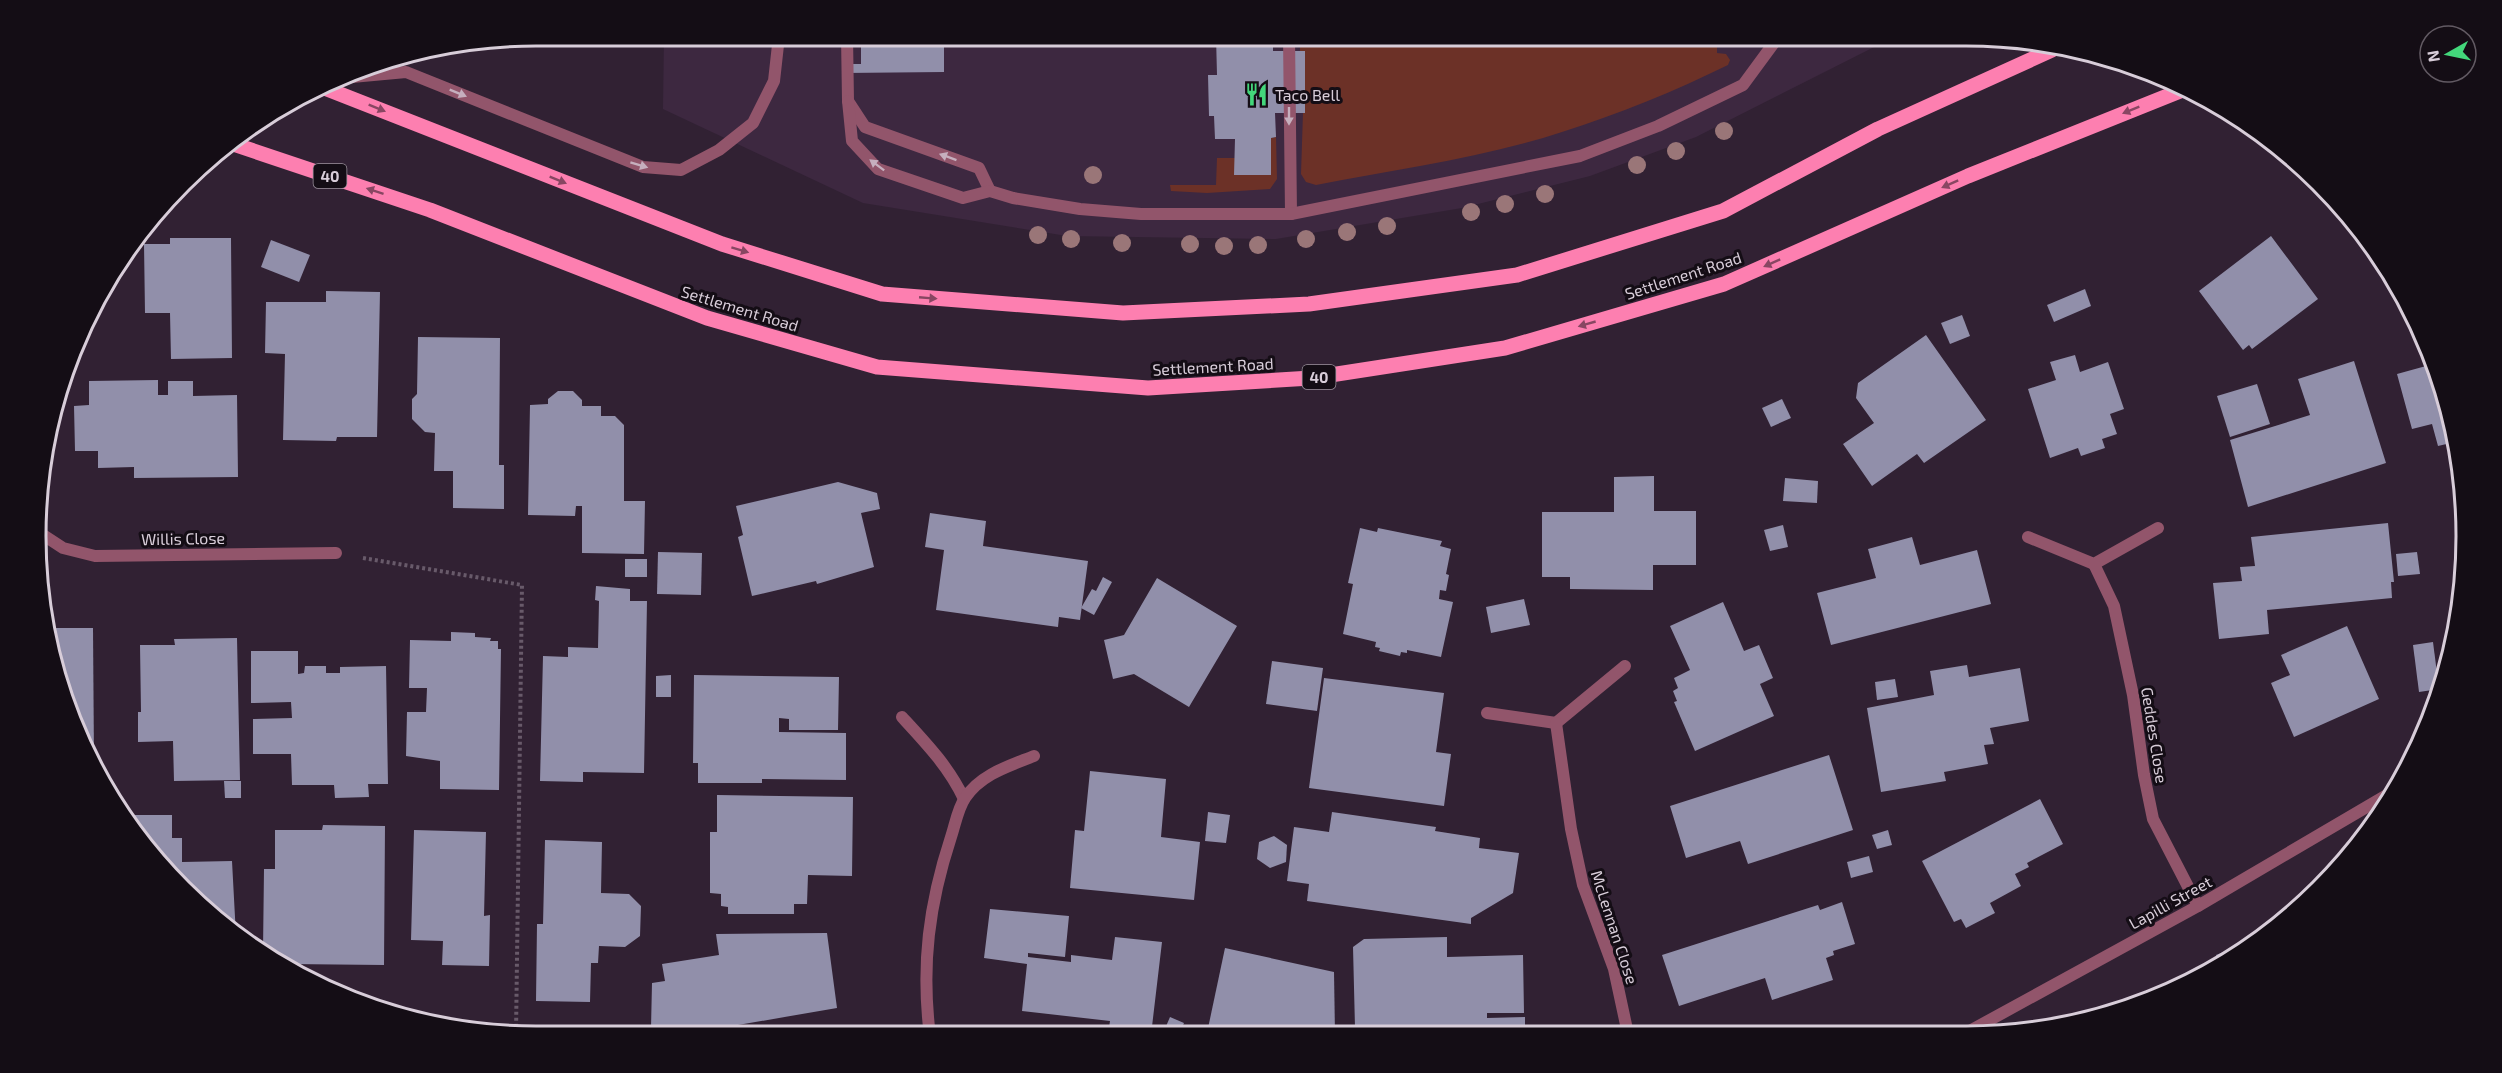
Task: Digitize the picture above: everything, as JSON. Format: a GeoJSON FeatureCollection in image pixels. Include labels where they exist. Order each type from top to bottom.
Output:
{"type":"FeatureCollection","features":[{"type":"Feature","properties":{"kind":"main road"},"geometry":{"type":"LineString","coordinates":[[333,91],[722,244],[882,294],[1124,313],[1309,304],[1517,275],[1723,211],[1878,129],[2043,53]]}},
{"type":"Feature","properties":{"kind":"main road","name":"Settlement Road"},"geometry":{"type":"LineString","coordinates":[[240,146],[430,210],[707,318],[877,367],[1148,388],[1311,378],[1516,345],[1724,284],[1968,176],[2174,93]]}},
{"type":"Feature","properties":{"kind":"street"},"geometry":{"type":"LineString","coordinates":[[374,75],[405,72],[643,167],[681,170],[719,150],[753,123],[774,81],[778,46]]}},
{"type":"Feature","properties":{"kind":"street"},"geometry":{"type":"LineString","coordinates":[[847,46],[848,101],[852,141],[878,169],[963,198],[990,191],[1013,198],[1080,209],[1141,214],[1291,214],[1580,156],[1658,126],[1743,85],[1772,46]]}},
{"type":"Feature","properties":{"kind":"street"},"geometry":{"type":"LineString","coordinates":[[1289,46],[1291,214]]}},
{"type":"Feature","properties":{"kind":"street"},"geometry":{"type":"LineString","coordinates":[[848,101],[865,127],[979,168],[990,191]]}},
{"type":"Feature","properties":{"kind":"street"},"geometry":{"type":"LineString","coordinates":[[2028,537],[2094,564],[2158,528]]}},
{"type":"Feature","properties":{"kind":"street","name":"Willis Close"},"geometry":{"type":"LineString","coordinates":[[46,537],[63,548],[95,556],[336,553]]}},
{"type":"Feature","properties":{"kind":"street","name":"Geddes Close"},"geometry":{"type":"LineString","coordinates":[[2094,564],[2114,606],[2133,695],[2144,775],[2153,819],[2198,906]]}},
{"type":"Feature","properties":{"kind":"street"},"geometry":{"type":"LineString","coordinates":[[1487,713],[1556,723],[1625,666]]}},
{"type":"Feature","properties":{"kind":"street"},"geometry":{"type":"LineString","coordinates":[[902,717],[940,759],[954,778],[964,799]]}},
{"type":"Feature","properties":{"kind":"street","name":"McLennan Close"},"geometry":{"type":"LineString","coordinates":[[1556,723],[1571,829],[1583,885],[1614,969],[1626,1026]]}},
{"type":"Feature","properties":{"kind":"street"},"geometry":{"type":"LineString","coordinates":[[930,1026],[927,933],[933,897],[964,799],[981,781],[994,772],[1034,756]]}},
{"type":"Feature","properties":{"kind":"street","name":"Lapilli Street"},"geometry":{"type":"LineString","coordinates":[[1980,1026],[2198,906],[2379,800]]}},
{"type":"Feature","properties":{"kind":"path"},"geometry":{"type":"LineString","coordinates":[[336,553],[522,585],[516,1025]]}},
{"type":"Feature","properties":{"kind":"shaded area"},"geometry":{"type":"Polygon","coordinates":[[[664,46],[1876,46],[1696,137],[1590,176],[1462,208],[1276,239],[1067,236],[863,203],[663,109],[664,46]]]}},
{"type":"Feature","properties":{"kind":"shaded area"},"geometry":{"type":"Polygon","coordinates":[[[1300,46],[1717,46],[1717,53],[1726,54],[1730,60],[1728,65],[1646,102],[1532,141],[1471,156],[1316,185],[1306,182],[1301,174],[1305,51],[1300,51],[1300,46]]]}},
{"type":"Feature","properties":{"kind":"shaded area"},"geometry":{"type":"Polygon","coordinates":[[[1276,137],[1277,179],[1270,189],[1207,193],[1171,191],[1170,185],[1216,185],[1217,158],[1235,158],[1235,175],[1271,175],[1271,138],[1276,137]]]}},
{"type":"Feature","properties":{"kind":"building"},"geometry":{"type":"Polygon","coordinates":[[[861,46],[944,46],[944,72],[844,73],[844,64],[861,64],[861,46]]]}},
{"type":"Feature","properties":{"kind":"building","name":"Taco Bell"},"geometry":{"type":"Polygon","coordinates":[[[1216,46],[1273,46],[1273,51],[1305,51],[1305,113],[1275,113],[1276,137],[1271,138],[1271,175],[1234,175],[1235,139],[1215,139],[1214,116],[1209,116],[1208,75],[1217,75],[1216,46]]]}},
{"type":"Feature","properties":{"kind":"building"},"geometry":{"type":"Polygon","coordinates":[[[2271,236],[2318,299],[2252,349],[2249,345],[2243,350],[2199,291],[2271,236]]]}},
{"type":"Feature","properties":{"kind":"building"},"geometry":{"type":"Polygon","coordinates":[[[170,238],[231,238],[232,358],[171,359],[170,313],[145,313],[144,244],[170,244],[170,238]]]}},
{"type":"Feature","properties":{"kind":"building"},"geometry":{"type":"Polygon","coordinates":[[[271,240],[310,255],[299,282],[261,267],[271,240]]]}},
{"type":"Feature","properties":{"kind":"building"},"geometry":{"type":"Polygon","coordinates":[[[2085,289],[2091,306],[2054,322],[2047,305],[2085,289]]]}},
{"type":"Feature","properties":{"kind":"building"},"geometry":{"type":"Polygon","coordinates":[[[326,291],[380,292],[377,437],[337,437],[336,441],[283,440],[285,354],[265,353],[266,302],[326,302],[326,291]]]}},
{"type":"Feature","properties":{"kind":"building"},"geometry":{"type":"Polygon","coordinates":[[[1962,315],[1970,336],[1950,344],[1941,323],[1962,315]]]}},
{"type":"Feature","properties":{"kind":"building"},"geometry":{"type":"Polygon","coordinates":[[[1926,335],[1986,420],[1924,463],[1917,454],[1872,486],[1843,444],[1874,423],[1856,398],[1858,383],[1926,335]]]}},
{"type":"Feature","properties":{"kind":"building"},"geometry":{"type":"Polygon","coordinates":[[[418,337],[500,338],[499,465],[504,465],[504,509],[453,508],[453,471],[434,471],[435,433],[425,432],[412,419],[412,399],[417,394],[418,337]]]}},
{"type":"Feature","properties":{"kind":"building"},"geometry":{"type":"Polygon","coordinates":[[[2075,355],[2080,372],[2108,362],[2124,409],[2110,414],[2117,434],[2102,439],[2105,448],[2081,456],[2078,448],[2050,458],[2028,389],[2056,380],[2050,362],[2075,355]]]}},
{"type":"Feature","properties":{"kind":"building"},"geometry":{"type":"Polygon","coordinates":[[[2354,361],[2386,463],[2248,507],[2230,440],[2310,415],[2298,379],[2354,361]]]}},
{"type":"Feature","properties":{"kind":"building"},"geometry":{"type":"Polygon","coordinates":[[[2424,366],[2439,410],[2446,444],[2438,446],[2432,424],[2412,429],[2397,374],[2424,366]]]}},
{"type":"Feature","properties":{"kind":"building"},"geometry":{"type":"Polygon","coordinates":[[[158,380],[158,395],[168,395],[168,381],[193,381],[193,396],[237,395],[238,477],[134,478],[134,467],[98,468],[98,451],[75,451],[74,406],[89,405],[89,381],[158,380]]]}},
{"type":"Feature","properties":{"kind":"building"},"geometry":{"type":"Polygon","coordinates":[[[2257,384],[2270,424],[2230,437],[2217,396],[2257,384]]]}},
{"type":"Feature","properties":{"kind":"building"},"geometry":{"type":"Polygon","coordinates":[[[558,391],[573,391],[582,400],[582,406],[601,406],[601,416],[615,416],[624,425],[624,501],[645,501],[644,554],[582,553],[582,506],[576,506],[575,516],[528,515],[530,405],[548,404],[548,399],[558,391]]]}},
{"type":"Feature","properties":{"kind":"building"},"geometry":{"type":"Polygon","coordinates":[[[1782,399],[1791,418],[1771,427],[1762,408],[1782,399]]]}},
{"type":"Feature","properties":{"kind":"building"},"geometry":{"type":"Polygon","coordinates":[[[1654,476],[1654,511],[1696,511],[1696,565],[1653,565],[1653,590],[1570,589],[1570,577],[1542,577],[1542,512],[1614,512],[1614,477],[1654,476]]]}},
{"type":"Feature","properties":{"kind":"building"},"geometry":{"type":"Polygon","coordinates":[[[1785,478],[1818,481],[1817,503],[1783,501],[1785,478]]]}},
{"type":"Feature","properties":{"kind":"building"},"geometry":{"type":"Polygon","coordinates":[[[838,482],[877,493],[880,509],[861,513],[874,567],[817,584],[816,581],[752,596],[738,537],[743,535],[736,506],[838,482]]]}},
{"type":"Feature","properties":{"kind":"building"},"geometry":{"type":"Polygon","coordinates":[[[930,513],[986,521],[983,546],[1088,561],[1080,620],[1059,617],[1058,627],[936,610],[944,550],[925,547],[930,513]]]}},
{"type":"Feature","properties":{"kind":"building"},"geometry":{"type":"Polygon","coordinates":[[[2388,523],[2394,582],[2391,582],[2392,598],[2267,610],[2269,634],[2219,639],[2213,583],[2242,581],[2240,567],[2255,566],[2251,537],[2388,523]]]}},
{"type":"Feature","properties":{"kind":"building"},"geometry":{"type":"Polygon","coordinates":[[[1783,525],[1788,547],[1770,551],[1764,530],[1783,525]]]}},
{"type":"Feature","properties":{"kind":"building"},"geometry":{"type":"Polygon","coordinates":[[[1360,528],[1377,532],[1378,528],[1442,541],[1440,546],[1451,549],[1446,574],[1449,575],[1446,591],[1440,590],[1439,599],[1453,602],[1441,657],[1407,650],[1407,653],[1401,652],[1400,656],[1379,651],[1380,648],[1375,647],[1376,642],[1343,634],[1353,584],[1348,583],[1360,528]]]}},
{"type":"Feature","properties":{"kind":"building"},"geometry":{"type":"Polygon","coordinates":[[[1912,537],[1920,565],[1977,550],[1991,604],[1831,645],[1817,593],[1876,578],[1868,549],[1912,537]]]}},
{"type":"Feature","properties":{"kind":"building"},"geometry":{"type":"Polygon","coordinates":[[[658,552],[702,553],[701,595],[657,594],[658,552]]]}},
{"type":"Feature","properties":{"kind":"building"},"geometry":{"type":"Polygon","coordinates":[[[2417,552],[2420,574],[2398,576],[2396,554],[2417,552]]]}},
{"type":"Feature","properties":{"kind":"building"},"geometry":{"type":"Polygon","coordinates":[[[625,559],[647,559],[647,577],[625,577],[625,559]]]}},
{"type":"Feature","properties":{"kind":"building"},"geometry":{"type":"Polygon","coordinates":[[[1103,577],[1112,582],[1094,615],[1081,608],[1092,589],[1096,591],[1103,577]]]}},
{"type":"Feature","properties":{"kind":"building"},"geometry":{"type":"Polygon","coordinates":[[[1157,578],[1237,626],[1189,707],[1134,674],[1113,679],[1104,640],[1124,635],[1157,578]]]}},
{"type":"Feature","properties":{"kind":"building"},"geometry":{"type":"Polygon","coordinates":[[[596,586],[630,589],[630,601],[647,601],[644,773],[583,772],[583,782],[540,781],[543,656],[568,657],[568,647],[598,648],[599,601],[595,600],[596,586]]]}},
{"type":"Feature","properties":{"kind":"building"},"geometry":{"type":"Polygon","coordinates":[[[1524,599],[1530,625],[1491,633],[1486,607],[1524,599]]]}},
{"type":"Feature","properties":{"kind":"building"},"geometry":{"type":"Polygon","coordinates":[[[1723,602],[1744,651],[1759,645],[1773,678],[1760,684],[1774,716],[1695,751],[1674,702],[1677,701],[1673,691],[1678,688],[1674,678],[1690,670],[1670,626],[1723,602]]]}},
{"type":"Feature","properties":{"kind":"building"},"geometry":{"type":"Polygon","coordinates":[[[2347,626],[2379,699],[2294,737],[2271,683],[2290,675],[2281,655],[2347,626]]]}},
{"type":"Feature","properties":{"kind":"building"},"geometry":{"type":"Polygon","coordinates":[[[55,628],[93,628],[94,746],[73,694],[55,628]]]}},
{"type":"Feature","properties":{"kind":"building"},"geometry":{"type":"Polygon","coordinates":[[[451,632],[475,633],[475,637],[491,638],[490,641],[498,641],[498,649],[501,649],[499,790],[440,789],[440,761],[406,756],[407,712],[426,712],[427,688],[409,688],[410,640],[451,641],[451,632]]]}},
{"type":"Feature","properties":{"kind":"building"},"geometry":{"type":"Polygon","coordinates":[[[237,638],[240,780],[174,781],[173,741],[138,742],[138,712],[141,712],[140,645],[175,645],[174,639],[237,638]]]}},
{"type":"Feature","properties":{"kind":"building"},"geometry":{"type":"Polygon","coordinates":[[[2433,642],[2437,670],[2430,690],[2419,692],[2413,645],[2433,642]]]}},
{"type":"Feature","properties":{"kind":"building"},"geometry":{"type":"Polygon","coordinates":[[[251,651],[298,651],[298,674],[304,673],[305,666],[326,666],[326,673],[340,673],[340,667],[386,666],[388,784],[368,784],[369,797],[335,798],[334,785],[292,785],[291,754],[253,754],[253,719],[292,718],[291,702],[251,703],[251,651]]]}},
{"type":"Feature","properties":{"kind":"building"},"geometry":{"type":"Polygon","coordinates":[[[1272,661],[1323,668],[1317,711],[1266,704],[1272,661]]]}},
{"type":"Feature","properties":{"kind":"building"},"geometry":{"type":"Polygon","coordinates":[[[1967,665],[1969,677],[2020,668],[2029,721],[1990,728],[1994,744],[1984,745],[1988,764],[1944,772],[1946,781],[1881,792],[1867,708],[1934,695],[1930,671],[1967,665]]]}},
{"type":"Feature","properties":{"kind":"building"},"geometry":{"type":"Polygon","coordinates":[[[671,675],[671,697],[656,697],[656,676],[671,675]]]}},
{"type":"Feature","properties":{"kind":"building"},"geometry":{"type":"Polygon","coordinates":[[[694,675],[839,677],[838,730],[789,730],[789,719],[779,718],[779,732],[846,733],[846,780],[762,779],[762,783],[698,783],[698,763],[693,763],[694,675]]]}},
{"type":"Feature","properties":{"kind":"building"},"geometry":{"type":"Polygon","coordinates":[[[1324,678],[1444,693],[1436,752],[1451,754],[1444,806],[1309,788],[1324,678]]]}},
{"type":"Feature","properties":{"kind":"building"},"geometry":{"type":"Polygon","coordinates":[[[1895,679],[1898,697],[1877,700],[1875,682],[1895,679]]]}},
{"type":"Feature","properties":{"kind":"building"},"geometry":{"type":"Polygon","coordinates":[[[1829,755],[1853,830],[1748,864],[1740,841],[1686,858],[1670,806],[1829,755]]]}},
{"type":"Feature","properties":{"kind":"building"},"geometry":{"type":"Polygon","coordinates":[[[1090,771],[1166,779],[1161,837],[1200,842],[1194,900],[1070,888],[1075,830],[1084,831],[1090,771]]]}},
{"type":"Feature","properties":{"kind":"building"},"geometry":{"type":"Polygon","coordinates":[[[224,781],[241,781],[241,798],[225,798],[224,781]]]}},
{"type":"Feature","properties":{"kind":"building"},"geometry":{"type":"Polygon","coordinates":[[[717,795],[853,797],[852,876],[808,875],[807,904],[794,904],[794,914],[728,914],[728,907],[721,906],[721,894],[710,893],[710,832],[717,832],[717,795]]]}},
{"type":"Feature","properties":{"kind":"building"},"geometry":{"type":"Polygon","coordinates":[[[2040,799],[2063,844],[2027,863],[2029,867],[2015,874],[2021,886],[1990,903],[1995,913],[1966,928],[1961,919],[1954,922],[1922,861],[2040,799]]]}},
{"type":"Feature","properties":{"kind":"building"},"geometry":{"type":"Polygon","coordinates":[[[1208,812],[1230,815],[1226,843],[1205,841],[1208,812]]]}},
{"type":"Feature","properties":{"kind":"building"},"geometry":{"type":"Polygon","coordinates":[[[1332,812],[1436,827],[1435,831],[1480,838],[1479,848],[1519,853],[1513,893],[1471,918],[1471,924],[1307,901],[1309,884],[1287,881],[1294,827],[1329,832],[1332,812]]]}},
{"type":"Feature","properties":{"kind":"building"},"geometry":{"type":"Polygon","coordinates":[[[133,815],[172,815],[172,838],[182,838],[182,862],[232,861],[235,923],[213,905],[168,860],[133,815]]]}},
{"type":"Feature","properties":{"kind":"building"},"geometry":{"type":"Polygon","coordinates":[[[323,825],[385,826],[384,965],[297,964],[263,943],[264,869],[275,869],[275,830],[322,830],[323,825]]]}},
{"type":"Feature","properties":{"kind":"building"},"geometry":{"type":"Polygon","coordinates":[[[414,830],[486,832],[484,916],[490,915],[489,966],[442,965],[443,941],[411,940],[414,830]]]}},
{"type":"Feature","properties":{"kind":"building"},"geometry":{"type":"Polygon","coordinates":[[[1888,830],[1892,845],[1877,849],[1872,835],[1888,830]]]}},
{"type":"Feature","properties":{"kind":"building"},"geometry":{"type":"Polygon","coordinates":[[[1274,836],[1287,845],[1286,862],[1270,868],[1257,859],[1259,842],[1274,836]]]}},
{"type":"Feature","properties":{"kind":"building"},"geometry":{"type":"Polygon","coordinates":[[[545,840],[602,842],[601,893],[629,894],[641,906],[640,936],[625,947],[599,946],[598,963],[591,963],[590,1002],[536,1001],[537,924],[543,924],[545,840]]]}},
{"type":"Feature","properties":{"kind":"building"},"geometry":{"type":"Polygon","coordinates":[[[1869,856],[1873,872],[1851,878],[1847,862],[1869,856]]]}},
{"type":"Feature","properties":{"kind":"building"},"geometry":{"type":"Polygon","coordinates":[[[1842,902],[1855,944],[1833,951],[1834,955],[1826,958],[1833,980],[1772,1000],[1765,978],[1679,1006],[1662,955],[1818,905],[1820,910],[1842,902]]]}},
{"type":"Feature","properties":{"kind":"building"},"geometry":{"type":"Polygon","coordinates":[[[990,909],[1069,916],[1065,957],[1028,953],[1028,957],[1071,962],[1071,955],[1112,960],[1115,937],[1162,942],[1152,1026],[1109,1026],[1110,1021],[1022,1011],[1027,964],[984,958],[990,909]]]}},
{"type":"Feature","properties":{"kind":"building"},"geometry":{"type":"Polygon","coordinates":[[[827,933],[837,1008],[732,1026],[651,1026],[652,983],[665,981],[662,964],[719,955],[716,934],[827,933]]]}},
{"type":"Feature","properties":{"kind":"building"},"geometry":{"type":"Polygon","coordinates":[[[1447,937],[1447,957],[1523,955],[1524,1013],[1487,1013],[1487,1018],[1525,1017],[1525,1026],[1355,1026],[1353,947],[1364,939],[1447,937]]]}},
{"type":"Feature","properties":{"kind":"building"},"geometry":{"type":"Polygon","coordinates":[[[1225,948],[1334,972],[1335,1026],[1208,1026],[1225,948]]]}},
{"type":"Feature","properties":{"kind":"building"},"geometry":{"type":"Polygon","coordinates":[[[1170,1017],[1184,1023],[1183,1026],[1166,1026],[1170,1017]]]}},
{"type":"Feature","properties":{"kind":"place","name":"Taco Bell"},"geometry":{"type":"Point","coordinates":[1257,94]}}]}
